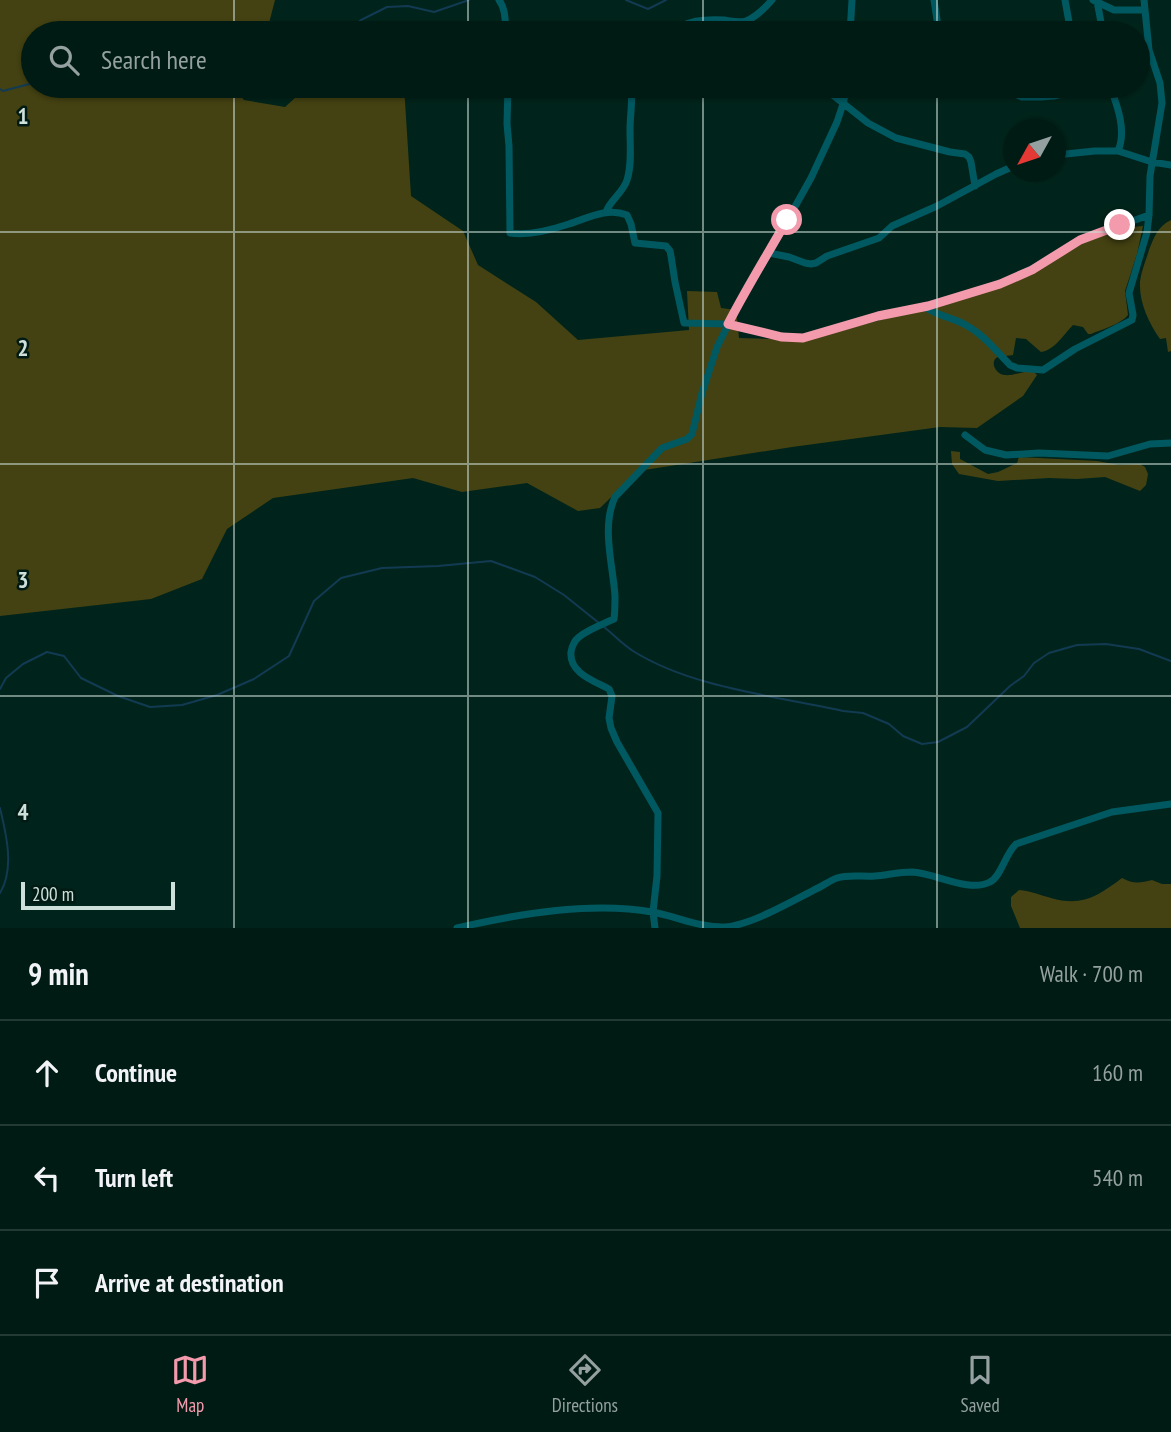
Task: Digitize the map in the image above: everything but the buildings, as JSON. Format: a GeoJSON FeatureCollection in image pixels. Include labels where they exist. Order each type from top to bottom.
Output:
{"type":"FeatureCollection","features":[{"type":"Feature","properties":{"kind":"street"},"geometry":{"type":"LineString","coordinates":[[745,21],[772,0]]}},
{"type":"Feature","properties":{"kind":"street"},"geometry":{"type":"LineString","coordinates":[[851,21],[852,0]]}},
{"type":"Feature","properties":{"kind":"street"},"geometry":{"type":"LineString","coordinates":[[933,0],[937,21]]}},
{"type":"Feature","properties":{"kind":"street"},"geometry":{"type":"LineString","coordinates":[[1065,0],[1069,21]]}},
{"type":"Feature","properties":{"kind":"street"},"geometry":{"type":"LineString","coordinates":[[1144,0],[1145,21]]}},
{"type":"Feature","properties":{"kind":"street"},"geometry":{"type":"LineString","coordinates":[[1096,1],[1114,10],[1144,10]]}},
{"type":"Feature","properties":{"kind":"street"},"geometry":{"type":"LineString","coordinates":[[1096,1],[1100,21]]}},
{"type":"Feature","properties":{"kind":"street"},"geometry":{"type":"LineString","coordinates":[[501,2],[505,21]]}},
{"type":"Feature","properties":{"kind":"street"},"geometry":{"type":"LineString","coordinates":[[695,21],[732,21]]}},
{"type":"Feature","properties":{"kind":"street"},"geometry":{"type":"LineString","coordinates":[[924,306],[936,314],[948,316],[970,327],[1010,365],[1043,370],[1075,349],[1132,320],[1129,293],[1146,238],[1150,176],[1162,93],[1150,53]]}},
{"type":"Feature","properties":{"kind":"street"},"geometry":{"type":"LineString","coordinates":[[508,98],[510,233],[526,234],[552,229],[606,212],[627,215],[635,243],[666,246],[670,251],[684,323],[728,324],[782,337],[803,338],[958,297],[1015,278],[1080,240],[1149,215]]}},
{"type":"Feature","properties":{"kind":"street"},"geometry":{"type":"LineString","coordinates":[[606,212],[627,181],[632,98]]}},
{"type":"Feature","properties":{"kind":"street"},"geometry":{"type":"LineString","coordinates":[[836,98],[868,123],[896,138],[965,154],[971,162],[975,186]]}},
{"type":"Feature","properties":{"kind":"street"},"geometry":{"type":"LineString","coordinates":[[655,928],[653,912],[657,876],[658,813],[611,728],[609,718],[612,696],[609,689],[583,675],[573,663],[571,649],[575,640],[614,619],[615,598],[609,526],[615,497],[662,448],[682,441],[692,434],[717,347],[747,287],[811,178],[844,98]]}},
{"type":"Feature","properties":{"kind":"street"},"geometry":{"type":"LineString","coordinates":[[1113,98],[1120,123],[1121,145],[1118,151]]}},
{"type":"Feature","properties":{"kind":"street"},"geometry":{"type":"LineString","coordinates":[[1066,154],[1095,150],[1118,151],[1171,165]]}},
{"type":"Feature","properties":{"kind":"street"},"geometry":{"type":"LineString","coordinates":[[769,253],[811,264],[879,238],[892,226],[1003,171]]}},
{"type":"Feature","properties":{"kind":"street"},"geometry":{"type":"LineString","coordinates":[[965,435],[985,450],[1006,454],[1108,456],[1150,444],[1171,443]]}},
{"type":"Feature","properties":{"kind":"street"},"geometry":{"type":"LineString","coordinates":[[457,928],[493,919],[536,913],[604,908],[653,912],[693,923],[729,927],[773,911],[838,878],[911,872],[975,886],[992,882],[1016,844],[1112,812],[1171,804]]}},
{"type":"Feature","properties":{"kind":"shaded area"},"geometry":{"type":"Polygon","coordinates":[[[0,0],[275,0],[270,21],[21,21],[21,98],[242,98],[285,107],[295,98],[405,98],[411,196],[463,231],[478,265],[536,302],[578,340],[689,330],[687,291],[717,292],[721,308],[736,310],[739,338],[805,340],[1018,281],[1082,244],[1122,228],[1143,226],[1125,291],[1128,315],[1116,324],[1091,334],[1083,327],[1073,325],[1046,351],[1041,352],[1026,339],[1016,338],[1013,355],[996,358],[995,368],[1004,375],[1033,371],[1037,375],[1023,396],[977,428],[940,427],[638,471],[600,508],[578,511],[527,483],[462,492],[413,478],[273,498],[227,529],[202,579],[151,599],[0,616],[0,0]]]}},
{"type":"Feature","properties":{"kind":"shaded area"},"geometry":{"type":"Polygon","coordinates":[[[1171,220],[1171,351],[1168,352],[1166,338],[1160,339],[1146,312],[1141,298],[1140,282],[1155,236],[1163,225],[1171,220]]]}},
{"type":"Feature","properties":{"kind":"shaded area"},"geometry":{"type":"Polygon","coordinates":[[[951,451],[960,452],[960,459],[988,474],[1017,463],[1019,457],[1097,461],[1119,465],[1140,464],[1148,474],[1146,485],[1140,491],[1105,477],[998,481],[959,474],[952,464],[951,451]]]}},
{"type":"Feature","properties":{"kind":"shaded area"},"geometry":{"type":"Polygon","coordinates":[[[1122,878],[1133,882],[1152,880],[1171,884],[1171,928],[1020,928],[1011,906],[1011,897],[1019,890],[1062,900],[1081,900],[1097,895],[1122,878]]]}},
{"type":"Feature","properties":{"kind":"waterway"},"geometry":{"type":"LineString","coordinates":[[360,21],[387,7],[408,6],[434,12],[469,0]]}},
{"type":"Feature","properties":{"kind":"waterway"},"geometry":{"type":"LineString","coordinates":[[626,0],[648,9],[666,0]]}},
{"type":"Feature","properties":{"kind":"waterway"},"geometry":{"type":"LineString","coordinates":[[0,89],[3,91],[21,86]]}},
{"type":"Feature","properties":{"kind":"waterway"},"geometry":{"type":"LineString","coordinates":[[0,689],[6,678],[23,664],[47,652],[64,656],[81,678],[118,696],[150,707],[182,705],[217,695],[254,679],[289,656],[314,601],[341,578],[382,568],[491,561],[535,577],[564,595],[599,623]]}},
{"type":"Feature","properties":{"kind":"waterway"},"geometry":{"type":"LineString","coordinates":[[604,627],[633,651],[681,674],[735,689],[863,713],[889,724],[903,736],[922,744],[938,742],[967,727],[1024,676],[1034,663],[1049,653],[1077,645],[1106,644],[1139,649],[1171,661]]}},
{"type":"Feature","properties":{"kind":"waterway"},"geometry":{"type":"LineString","coordinates":[[0,808],[7,840],[8,862],[5,883],[0,893]]}},
{"type":"Feature","properties":{"kind":"route"},"geometry":{"type":"LineString","coordinates":[[787,220],[728,324],[782,337],[803,338],[878,316],[928,306],[1000,284],[1032,270],[1080,240],[1120,225]]}}]}
